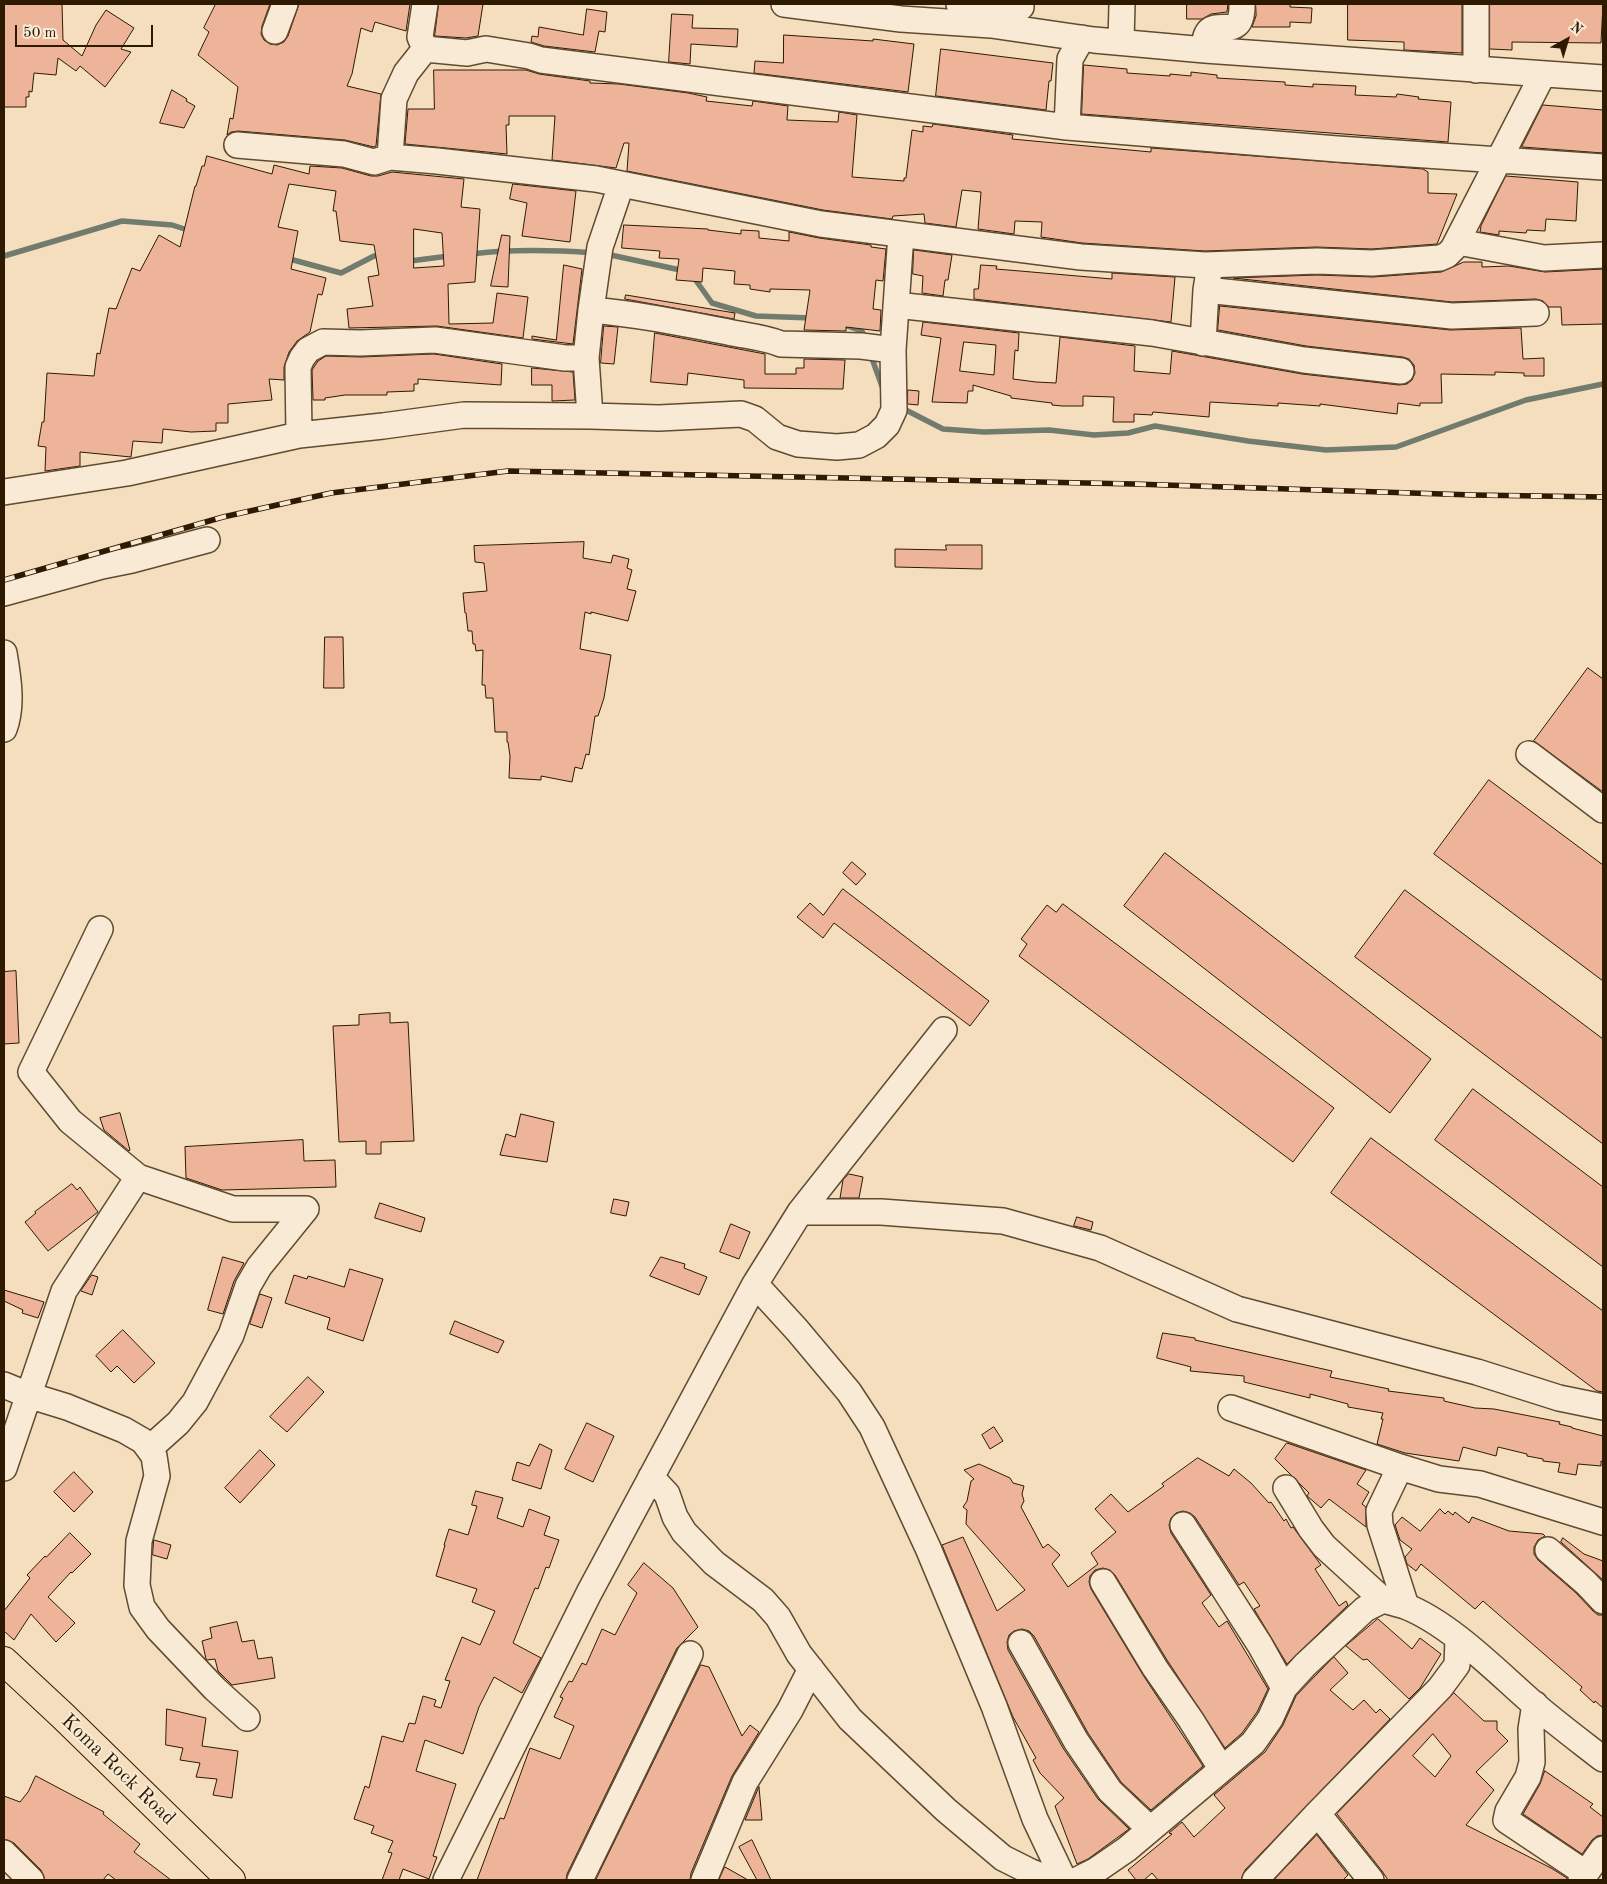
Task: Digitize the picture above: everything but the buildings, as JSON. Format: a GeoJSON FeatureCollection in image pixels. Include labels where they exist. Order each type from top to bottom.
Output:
{"type":"FeatureCollection","features":[{"type":"Feature","properties":{"kind":"main road","name":"Koma Rock Road"},"geometry":{"type":"LineString","coordinates":[[4,1660],[231,1880]]}},
{"type":"Feature","properties":{"kind":"street"},"geometry":{"type":"LineString","coordinates":[[275,31],[285,4]]}},
{"type":"Feature","properties":{"kind":"street"},"geometry":{"type":"LineString","coordinates":[[425,4],[420,37],[425,49]]}},
{"type":"Feature","properties":{"kind":"street"},"geometry":{"type":"LineString","coordinates":[[784,4],[901,11],[1082,38],[1205,50],[1603,78]]}},
{"type":"Feature","properties":{"kind":"street"},"geometry":{"type":"LineString","coordinates":[[959,4],[1021,7],[1021,4]]}},
{"type":"Feature","properties":{"kind":"street"},"geometry":{"type":"LineString","coordinates":[[1121,42],[1122,4]]}},
{"type":"Feature","properties":{"kind":"street"},"geometry":{"type":"LineString","coordinates":[[1205,50],[1205,39],[1213,28],[1224,29],[1236,25],[1242,13],[1242,4]]}},
{"type":"Feature","properties":{"kind":"street"},"geometry":{"type":"LineString","coordinates":[[1476,4],[1476,70]]}},
{"type":"Feature","properties":{"kind":"street"},"geometry":{"type":"LineString","coordinates":[[1067,127],[1070,59],[1082,38]]}},
{"type":"Feature","properties":{"kind":"street"},"geometry":{"type":"LineString","coordinates":[[425,49],[467,53],[486,50],[529,56],[541,60],[690,80],[1067,127],[1498,161],[1603,167]]}},
{"type":"Feature","properties":{"kind":"street"},"geometry":{"type":"LineString","coordinates":[[390,157],[394,99],[406,73],[425,49]]}},
{"type":"Feature","properties":{"kind":"street"},"geometry":{"type":"LineString","coordinates":[[237,145],[344,154],[374,162],[390,157],[596,179],[821,224],[1081,257],[1210,265],[1317,261],[1372,263],[1440,258],[1453,250],[1543,74]]}},
{"type":"Feature","properties":{"kind":"street"},"geometry":{"type":"LineString","coordinates":[[590,416],[586,358],[591,310],[600,247],[621,185]]}},
{"type":"Feature","properties":{"kind":"street"},"geometry":{"type":"LineString","coordinates":[[4,492],[127,473],[300,435],[464,415],[659,418],[741,414],[755,419],[776,437],[798,444],[837,447],[859,445],[876,436],[887,425],[894,410],[893,350],[901,234]]}},
{"type":"Feature","properties":{"kind":"street"},"geometry":{"type":"LineString","coordinates":[[1458,242],[1544,258],[1603,255]]}},
{"type":"Feature","properties":{"kind":"street"},"geometry":{"type":"LineString","coordinates":[[1203,343],[1206,290],[1210,265]]}},
{"type":"Feature","properties":{"kind":"street"},"geometry":{"type":"LineString","coordinates":[[1206,290],[1452,316],[1536,313]]}},
{"type":"Feature","properties":{"kind":"street"},"geometry":{"type":"LineString","coordinates":[[896,305],[1152,333],[1304,360],[1401,371]]}},
{"type":"Feature","properties":{"kind":"street"},"geometry":{"type":"LineString","coordinates":[[591,310],[659,318],[740,335],[769,339],[781,344],[861,346],[893,350]]}},
{"type":"Feature","properties":{"kind":"street"},"geometry":{"type":"LineString","coordinates":[[300,435],[298,367],[308,350],[323,342],[360,343],[435,340],[565,358],[586,358]]}},
{"type":"Feature","properties":{"kind":"street"},"geometry":{"type":"LineString","coordinates":[[4,592],[206,540]]}},
{"type":"Feature","properties":{"kind":"street"},"geometry":{"type":"LineString","coordinates":[[4,653],[9,706],[4,729]]}},
{"type":"Feature","properties":{"kind":"street"},"geometry":{"type":"LineString","coordinates":[[1529,754],[1603,810]]}},
{"type":"Feature","properties":{"kind":"street"},"geometry":{"type":"LineString","coordinates":[[100,929],[31,1072],[70,1122],[138,1177],[233,1209],[306,1210],[259,1267],[248,1286],[231,1335],[196,1402],[178,1423],[149,1449]]}},
{"type":"Feature","properties":{"kind":"street"},"geometry":{"type":"LineString","coordinates":[[446,1880],[589,1593],[755,1284],[800,1212],[944,1030]]}},
{"type":"Feature","properties":{"kind":"street"},"geometry":{"type":"LineString","coordinates":[[4,1468],[64,1291],[138,1177]]}},
{"type":"Feature","properties":{"kind":"street"},"geometry":{"type":"LineString","coordinates":[[800,1212],[881,1212],[1003,1221],[1100,1248],[1237,1309],[1477,1372],[1559,1398],[1603,1407]]}},
{"type":"Feature","properties":{"kind":"street"},"geometry":{"type":"LineString","coordinates":[[755,1284],[849,1392],[872,1427],[928,1548],[994,1706],[1035,1819],[1064,1880]]}},
{"type":"Feature","properties":{"kind":"street"},"geometry":{"type":"LineString","coordinates":[[4,1385],[28,1395],[67,1407],[124,1430],[143,1441],[149,1449],[154,1456],[157,1476],[139,1541],[137,1585],[142,1606],[158,1629],[215,1689],[247,1718]]}},
{"type":"Feature","properties":{"kind":"street"},"geometry":{"type":"LineString","coordinates":[[1231,1408],[1439,1479],[1480,1484],[1603,1522]]}},
{"type":"Feature","properties":{"kind":"street"},"geometry":{"type":"LineString","coordinates":[[1394,1603],[1379,1511],[1400,1467]]}},
{"type":"Feature","properties":{"kind":"street"},"geometry":{"type":"LineString","coordinates":[[651,1477],[667,1494],[684,1532],[714,1563],[763,1600],[778,1617],[799,1654],[850,1718],[946,1810],[1003,1858],[1031,1872],[1053,1880]]}},
{"type":"Feature","properties":{"kind":"street"},"geometry":{"type":"LineString","coordinates":[[1286,1488],[1311,1530],[1324,1546],[1394,1603],[1433,1621],[1458,1639],[1603,1760]]}},
{"type":"Feature","properties":{"kind":"street"},"geometry":{"type":"LineString","coordinates":[[1183,1525],[1255,1637],[1284,1688]]}},
{"type":"Feature","properties":{"kind":"street"},"geometry":{"type":"LineString","coordinates":[[1548,1550],[1586,1583],[1603,1601]]}},
{"type":"Feature","properties":{"kind":"street"},"geometry":{"type":"LineString","coordinates":[[1103,1582],[1155,1668],[1221,1768]]}},
{"type":"Feature","properties":{"kind":"street"},"geometry":{"type":"LineString","coordinates":[[1077,1880],[1127,1849],[1253,1743],[1270,1720],[1284,1688],[1365,1610],[1394,1603]]}},
{"type":"Feature","properties":{"kind":"street"},"geometry":{"type":"LineString","coordinates":[[1255,1880],[1440,1688],[1457,1665],[1458,1639]]}},
{"type":"Feature","properties":{"kind":"street"},"geometry":{"type":"LineString","coordinates":[[1021,1643],[1076,1741],[1110,1791],[1150,1829]]}},
{"type":"Feature","properties":{"kind":"street"},"geometry":{"type":"LineString","coordinates":[[580,1880],[690,1654]]}},
{"type":"Feature","properties":{"kind":"street"},"geometry":{"type":"LineString","coordinates":[[704,1880],[746,1782],[790,1710],[811,1669]]}},
{"type":"Feature","properties":{"kind":"street"},"geometry":{"type":"LineString","coordinates":[[1535,1704],[1531,1729],[1532,1752],[1530,1769],[1508,1811],[1506,1820],[1583,1877],[1603,1849]]}},
{"type":"Feature","properties":{"kind":"street"},"geometry":{"type":"LineString","coordinates":[[1316,1815],[1322,1819],[1371,1880]]}},
{"type":"Feature","properties":{"kind":"street"},"geometry":{"type":"LineString","coordinates":[[4,1853],[31,1880]]}},
{"type":"Feature","properties":{"kind":"waterway"},"geometry":{"type":"LineString","coordinates":[[4,256],[122,221],[172,225],[191,231]]}},
{"type":"Feature","properties":{"kind":"waterway"},"geometry":{"type":"LineString","coordinates":[[471,254],[532,250],[594,253]]}},
{"type":"Feature","properties":{"kind":"waterway"},"geometry":{"type":"LineString","coordinates":[[606,254],[685,271]]}},
{"type":"Feature","properties":{"kind":"waterway"},"geometry":{"type":"LineString","coordinates":[[286,258],[341,273],[374,256],[383,256]]}},
{"type":"Feature","properties":{"kind":"waterway"},"geometry":{"type":"LineString","coordinates":[[407,260],[449,256]]}},
{"type":"Feature","properties":{"kind":"waterway"},"geometry":{"type":"LineString","coordinates":[[692,275],[712,303],[756,316],[812,318]]}},
{"type":"Feature","properties":{"kind":"waterway"},"geometry":{"type":"LineString","coordinates":[[847,326],[862,331],[866,340]]}},
{"type":"Feature","properties":{"kind":"waterway"},"geometry":{"type":"LineString","coordinates":[[870,353],[883,389]]}},
{"type":"Feature","properties":{"kind":"waterway"},"geometry":{"type":"LineString","coordinates":[[900,407],[943,429],[984,432],[1049,430],[1094,435],[1128,433],[1155,426],[1248,441],[1326,450],[1396,447],[1526,400],[1603,384]]}},
{"type":"Feature","properties":{"kind":"railway"},"geometry":{"type":"LineString","coordinates":[[4,580],[223,517],[331,493],[508,471],[1134,484],[1473,495],[1603,497]]}}]}
